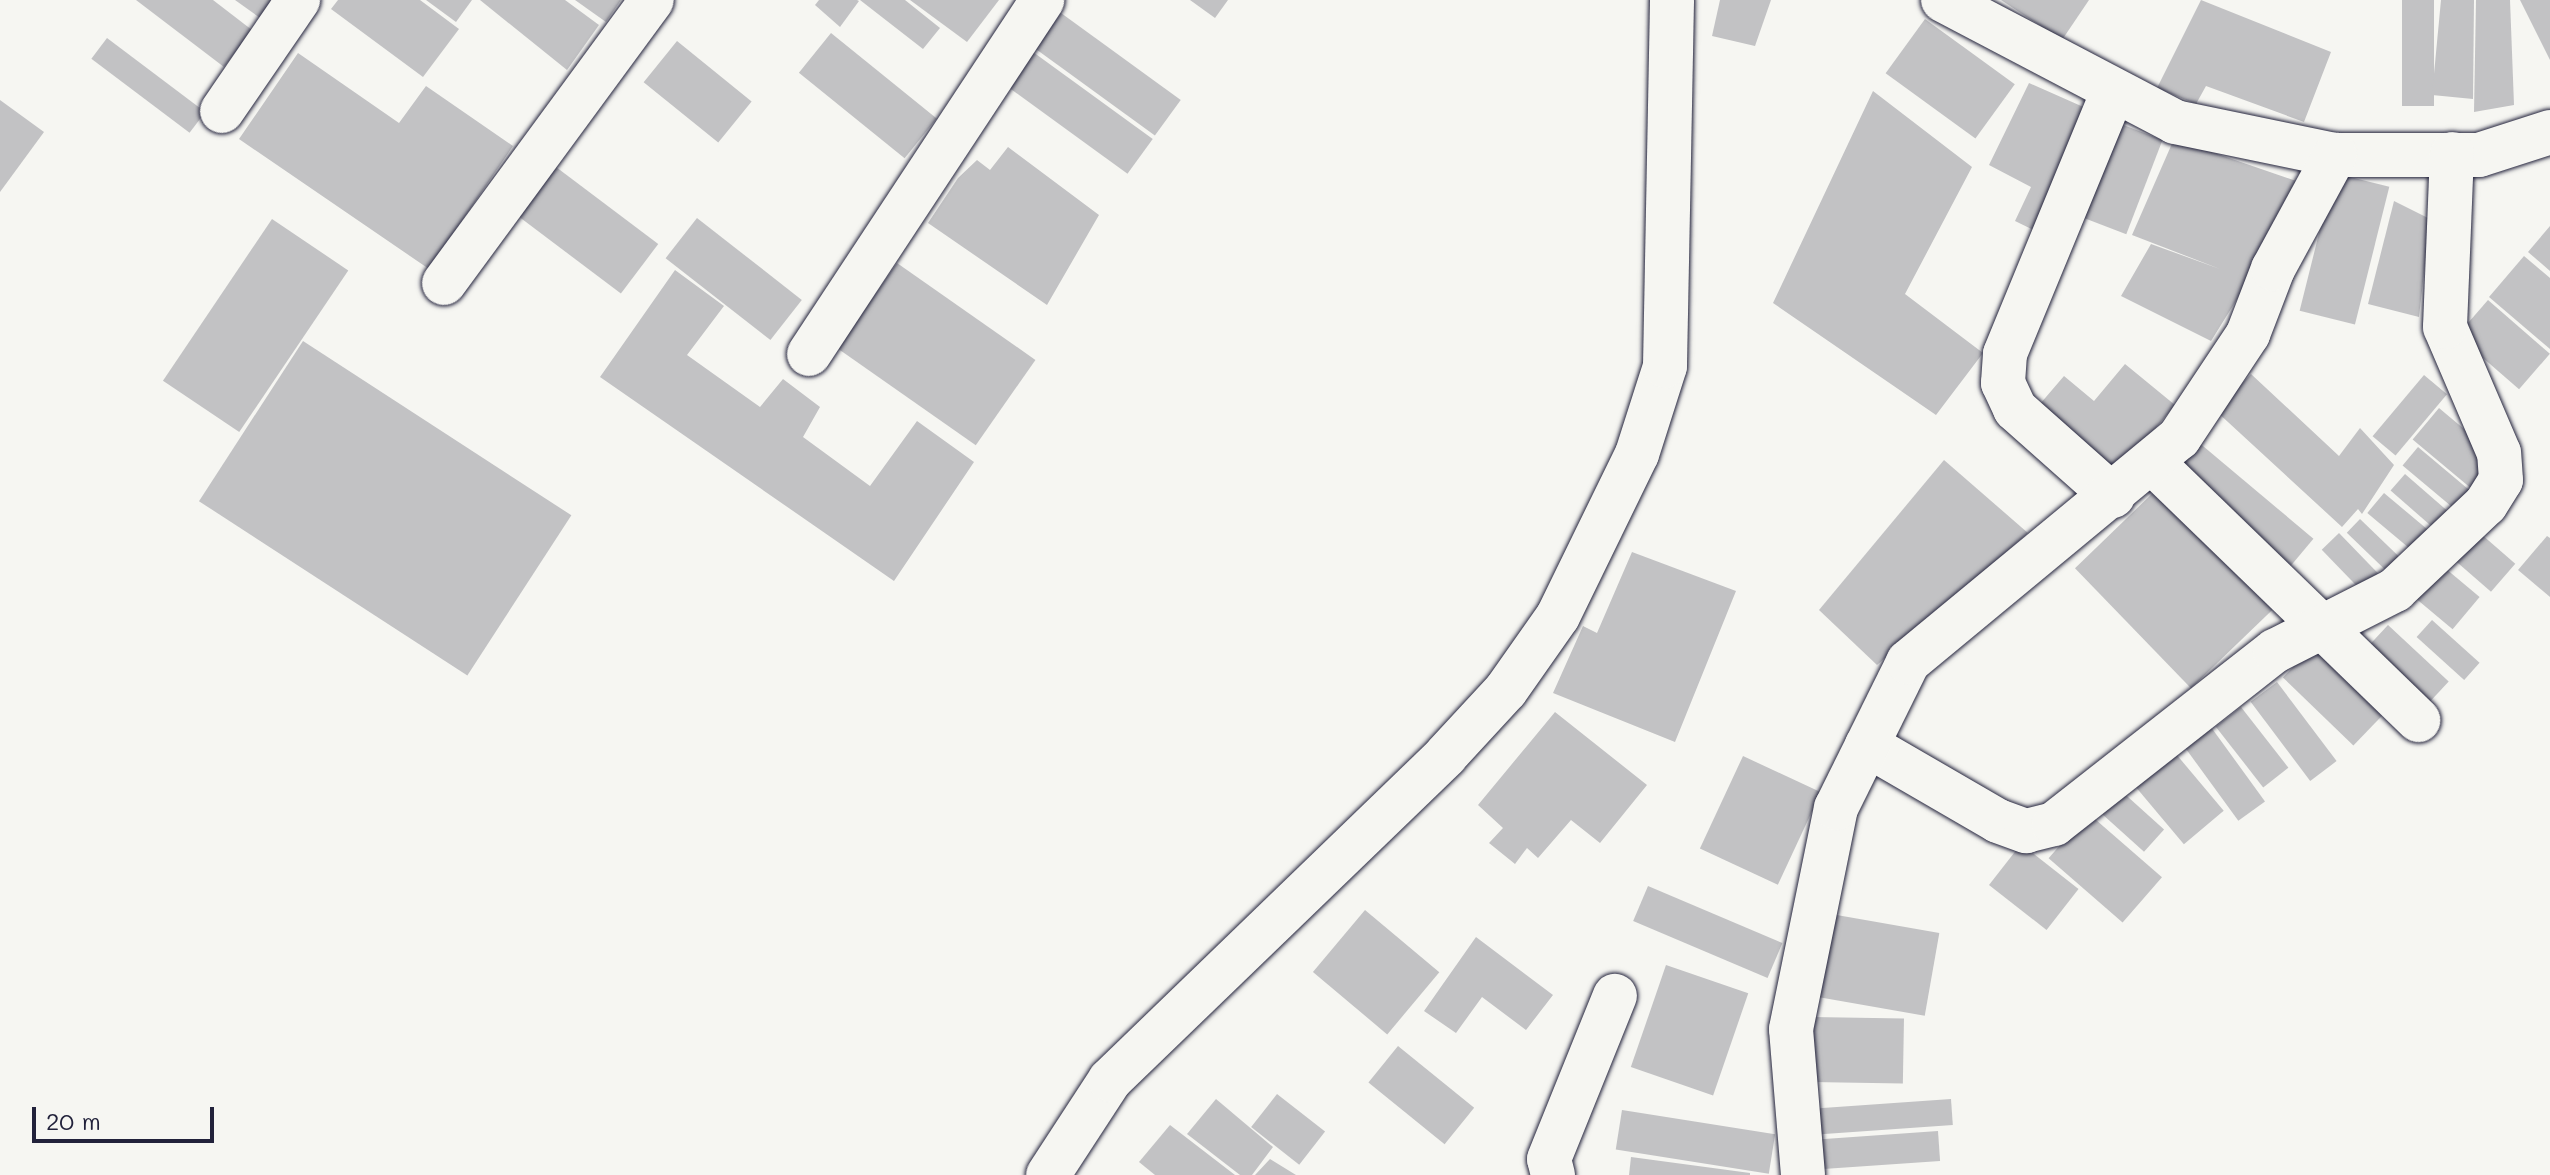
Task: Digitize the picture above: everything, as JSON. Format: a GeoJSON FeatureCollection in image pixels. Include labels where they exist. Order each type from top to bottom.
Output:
{"type":"FeatureCollection","features":[{"type":"Feature","properties":{"kind":"street"},"geometry":{"type":"LineString","coordinates":[[222,111],[298,0]]}},
{"type":"Feature","properties":{"kind":"street"},"geometry":{"type":"LineString","coordinates":[[444,283],[652,0]]}},
{"type":"Feature","properties":{"kind":"street"},"geometry":{"type":"LineString","coordinates":[[809,354],[1042,0]]}},
{"type":"Feature","properties":{"kind":"street"},"geometry":{"type":"LineString","coordinates":[[1048,1175],[1110,1080],[1446,755],[1506,690],[1558,616],[1637,454],[1665,366],[1672,0]]}},
{"type":"Feature","properties":{"kind":"street"},"geometry":{"type":"LineString","coordinates":[[1943,0],[2112,94],[2175,122],[2335,155],[2479,155],[2550,132]]}},
{"type":"Feature","properties":{"kind":"street"},"geometry":{"type":"LineString","coordinates":[[2112,94],[2005,354],[2003,383],[2015,409],[2113,496]]}},
{"type":"Feature","properties":{"kind":"street"},"geometry":{"type":"LineString","coordinates":[[1867,745],[1998,821],[2026,831],[2054,824],[2275,651],[2395,590],[2486,504],[2501,480],[2499,453],[2445,327],[2452,154]]}},
{"type":"Feature","properties":{"kind":"street"},"geometry":{"type":"LineString","coordinates":[[1803,1175],[1791,1029],[1836,808],[1908,662],[2113,496],[2179,438],[2248,334],[2273,269],[2335,155]]}},
{"type":"Feature","properties":{"kind":"street"},"geometry":{"type":"LineString","coordinates":[[2152,462],[2418,720]]}},
{"type":"Feature","properties":{"kind":"street"},"geometry":{"type":"LineString","coordinates":[[1553,1175],[1549,1159],[1615,996]]}},
{"type":"Feature","properties":{"kind":"building"},"geometry":{"type":"Polygon","coordinates":[[[136,0],[213,0],[252,30],[224,67],[136,0]]]}},
{"type":"Feature","properties":{"kind":"building"},"geometry":{"type":"Polygon","coordinates":[[[235,0],[273,0],[260,18],[235,0]]]}},
{"type":"Feature","properties":{"kind":"building"},"geometry":{"type":"Polygon","coordinates":[[[338,0],[420,0],[459,29],[423,77],[331,9],[338,0]]]}},
{"type":"Feature","properties":{"kind":"building"},"geometry":{"type":"Polygon","coordinates":[[[426,0],[472,0],[456,22],[426,0]]]}},
{"type":"Feature","properties":{"kind":"building"},"geometry":{"type":"Polygon","coordinates":[[[480,0],[565,0],[599,25],[567,70],[480,0]]]}},
{"type":"Feature","properties":{"kind":"building"},"geometry":{"type":"Polygon","coordinates":[[[575,0],[621,0],[606,22],[575,0]]]}},
{"type":"Feature","properties":{"kind":"building"},"geometry":{"type":"Polygon","coordinates":[[[819,0],[859,1],[840,27],[815,5],[819,0]]]}},
{"type":"Feature","properties":{"kind":"building"},"geometry":{"type":"Polygon","coordinates":[[[860,0],[905,0],[940,28],[923,49],[860,0]]]}},
{"type":"Feature","properties":{"kind":"building"},"geometry":{"type":"Polygon","coordinates":[[[910,0],[999,0],[967,42],[910,0]]]}},
{"type":"Feature","properties":{"kind":"building"},"geometry":{"type":"Polygon","coordinates":[[[1190,0],[1228,0],[1215,18],[1190,0]]]}},
{"type":"Feature","properties":{"kind":"building"},"geometry":{"type":"Polygon","coordinates":[[[1720,0],[1771,0],[1755,46],[1712,36],[1720,0]]]}},
{"type":"Feature","properties":{"kind":"building"},"geometry":{"type":"Polygon","coordinates":[[[2001,0],[2089,0],[2062,40],[2001,0]]]}},
{"type":"Feature","properties":{"kind":"building"},"geometry":{"type":"Polygon","coordinates":[[[2201,0],[2331,52],[2304,122],[2206,86],[2196,104],[2157,88],[2201,0]]]}},
{"type":"Feature","properties":{"kind":"building"},"geometry":{"type":"Polygon","coordinates":[[[2402,0],[2434,0],[2434,106],[2402,106],[2402,0]]]}},
{"type":"Feature","properties":{"kind":"building"},"geometry":{"type":"Polygon","coordinates":[[[2441,0],[2474,0],[2473,99],[2432,95],[2441,0]]]}},
{"type":"Feature","properties":{"kind":"building"},"geometry":{"type":"Polygon","coordinates":[[[2476,0],[2510,0],[2514,105],[2474,112],[2476,0]]]}},
{"type":"Feature","properties":{"kind":"building"},"geometry":{"type":"Polygon","coordinates":[[[2520,0],[2550,0],[2550,60],[2520,0]]]}},
{"type":"Feature","properties":{"kind":"building"},"geometry":{"type":"Polygon","coordinates":[[[1061,13],[1181,100],[1155,136],[1035,49],[1061,13]]]}},
{"type":"Feature","properties":{"kind":"building"},"geometry":{"type":"Polygon","coordinates":[[[1925,19],[2015,84],[1975,138],[1886,73],[1925,19]]]}},
{"type":"Feature","properties":{"kind":"building"},"geometry":{"type":"Polygon","coordinates":[[[831,33],[937,119],[905,158],[799,73],[831,33]]]}},
{"type":"Feature","properties":{"kind":"building"},"geometry":{"type":"Polygon","coordinates":[[[107,38],[205,112],[190,133],[91,59],[107,38]]]}},
{"type":"Feature","properties":{"kind":"building"},"geometry":{"type":"Polygon","coordinates":[[[677,41],[752,101],[718,143],[644,82],[677,41]]]}},
{"type":"Feature","properties":{"kind":"building"},"geometry":{"type":"Polygon","coordinates":[[[1033,52],[1153,139],[1127,174],[1008,87],[1033,52]]]}},
{"type":"Feature","properties":{"kind":"building"},"geometry":{"type":"Polygon","coordinates":[[[298,53],[399,123],[426,86],[513,146],[429,269],[239,139],[298,53]]]}},
{"type":"Feature","properties":{"kind":"building"},"geometry":{"type":"Polygon","coordinates":[[[2029,83],[2097,113],[2046,236],[2015,221],[2031,187],[1989,165],[2029,83]]]}},
{"type":"Feature","properties":{"kind":"building"},"geometry":{"type":"Polygon","coordinates":[[[1873,91],[1972,167],[1905,294],[1983,353],[1936,415],[1773,303],[1873,91]]]}},
{"type":"Feature","properties":{"kind":"building"},"geometry":{"type":"Polygon","coordinates":[[[0,100],[44,132],[0,192],[0,100]]]}},
{"type":"Feature","properties":{"kind":"building"},"geometry":{"type":"Polygon","coordinates":[[[2113,121],[2162,140],[2126,234],[2077,215],[2113,121]]]}},
{"type":"Feature","properties":{"kind":"building"},"geometry":{"type":"Polygon","coordinates":[[[2174,139],[2308,185],[2211,341],[2121,296],[2151,244],[2220,269],[2132,235],[2174,139]]]}},
{"type":"Feature","properties":{"kind":"building"},"geometry":{"type":"Polygon","coordinates":[[[1008,147],[1099,215],[1047,305],[928,223],[958,178],[977,160],[990,170],[1008,147]]]}},
{"type":"Feature","properties":{"kind":"building"},"geometry":{"type":"Polygon","coordinates":[[[556,167],[658,244],[621,294],[519,217],[556,167]]]}},
{"type":"Feature","properties":{"kind":"building"},"geometry":{"type":"Polygon","coordinates":[[[2334,173],[2389,187],[2355,325],[2300,311],[2334,173]]]}},
{"type":"Feature","properties":{"kind":"building"},"geometry":{"type":"Polygon","coordinates":[[[2394,201],[2430,219],[2419,317],[2368,304],[2394,201]]]}},
{"type":"Feature","properties":{"kind":"building"},"geometry":{"type":"Polygon","coordinates":[[[697,218],[802,300],[770,340],[666,258],[697,218]]]}},
{"type":"Feature","properties":{"kind":"building"},"geometry":{"type":"Polygon","coordinates":[[[272,219],[348,270],[239,432],[163,381],[272,219]]]}},
{"type":"Feature","properties":{"kind":"building"},"geometry":{"type":"Polygon","coordinates":[[[2550,226],[2550,271],[2528,252],[2550,226]]]}},
{"type":"Feature","properties":{"kind":"building"},"geometry":{"type":"Polygon","coordinates":[[[2524,256],[2550,278],[2550,349],[2489,297],[2524,256]]]}},
{"type":"Feature","properties":{"kind":"building"},"geometry":{"type":"Polygon","coordinates":[[[897,263],[1035,360],[976,445],[837,348],[897,263]]]}},
{"type":"Feature","properties":{"kind":"building"},"geometry":{"type":"Polygon","coordinates":[[[675,270],[724,306],[687,355],[760,407],[783,379],[820,407],[803,437],[870,486],[917,421],[974,462],[894,581],[600,377],[675,270]]]}},
{"type":"Feature","properties":{"kind":"building"},"geometry":{"type":"Polygon","coordinates":[[[2488,300],[2550,354],[2519,389],[2457,335],[2488,300]]]}},
{"type":"Feature","properties":{"kind":"building"},"geometry":{"type":"Polygon","coordinates":[[[303,341],[571,515],[467,675],[199,501],[303,341]]]}},
{"type":"Feature","properties":{"kind":"building"},"geometry":{"type":"Polygon","coordinates":[[[2125,364],[2175,405],[2118,473],[2040,404],[2064,376],[2094,401],[2125,364]]]}},
{"type":"Feature","properties":{"kind":"building"},"geometry":{"type":"Polygon","coordinates":[[[2251,374],[2339,456],[2360,428],[2394,465],[2362,514],[2358,509],[2342,527],[2216,411],[2251,374]]]}},
{"type":"Feature","properties":{"kind":"building"},"geometry":{"type":"Polygon","coordinates":[[[2424,375],[2447,394],[2396,456],[2373,436],[2424,375]]]}},
{"type":"Feature","properties":{"kind":"building"},"geometry":{"type":"Polygon","coordinates":[[[2439,408],[2496,456],[2470,488],[2413,439],[2439,408]]]}},
{"type":"Feature","properties":{"kind":"building"},"geometry":{"type":"Polygon","coordinates":[[[2197,441],[2313,539],[2286,572],[2169,474],[2197,441]]]}},
{"type":"Feature","properties":{"kind":"building"},"geometry":{"type":"Polygon","coordinates":[[[2418,447],[2472,492],[2456,510],[2403,465],[2418,447]]]}},
{"type":"Feature","properties":{"kind":"building"},"geometry":{"type":"Polygon","coordinates":[[[1944,460],[2028,533],[1877,665],[1819,610],[1944,460]]]}},
{"type":"Feature","properties":{"kind":"building"},"geometry":{"type":"Polygon","coordinates":[[[2405,474],[2453,515],[2438,532],[2391,491],[2405,474]]]}},
{"type":"Feature","properties":{"kind":"building"},"geometry":{"type":"Polygon","coordinates":[[[2157,489],[2273,609],[2191,688],[2075,568],[2157,489]]]}},
{"type":"Feature","properties":{"kind":"building"},"geometry":{"type":"Polygon","coordinates":[[[2384,493],[2435,536],[2419,556],[2367,513],[2384,493]]]}},
{"type":"Feature","properties":{"kind":"building"},"geometry":{"type":"Polygon","coordinates":[[[2360,519],[2407,565],[2394,579],[2347,533],[2360,519]]]}},
{"type":"Feature","properties":{"kind":"building"},"geometry":{"type":"Polygon","coordinates":[[[2473,527],[2515,564],[2491,592],[2449,555],[2473,527]]]}},
{"type":"Feature","properties":{"kind":"building"},"geometry":{"type":"Polygon","coordinates":[[[2339,533],[2382,578],[2365,594],[2322,550],[2339,533]]]}},
{"type":"Feature","properties":{"kind":"building"},"geometry":{"type":"Polygon","coordinates":[[[2547,536],[2550,538],[2550,597],[2518,570],[2547,536]]]}},
{"type":"Feature","properties":{"kind":"building"},"geometry":{"type":"Polygon","coordinates":[[[1632,552],[1736,591],[1675,742],[1553,693],[1583,626],[1597,633],[1632,552]]]}},
{"type":"Feature","properties":{"kind":"building"},"geometry":{"type":"Polygon","coordinates":[[[2439,563],[2480,597],[2453,629],[2412,595],[2439,563]]]}},
{"type":"Feature","properties":{"kind":"building"},"geometry":{"type":"Polygon","coordinates":[[[2432,620],[2480,663],[2464,680],[2417,637],[2432,620]]]}},
{"type":"Feature","properties":{"kind":"building"},"geometry":{"type":"Polygon","coordinates":[[[2388,625],[2449,682],[2428,704],[2368,647],[2388,625]]]}},
{"type":"Feature","properties":{"kind":"building"},"geometry":{"type":"Polygon","coordinates":[[[2319,640],[2389,708],[2353,745],[2283,677],[2319,640]]]}},
{"type":"Feature","properties":{"kind":"building"},"geometry":{"type":"Polygon","coordinates":[[[2277,682],[2337,761],[2310,781],[2251,702],[2277,682]]]}},
{"type":"Feature","properties":{"kind":"building"},"geometry":{"type":"Polygon","coordinates":[[[2241,707],[2288,768],[2263,787],[2216,727],[2241,707]]]}},
{"type":"Feature","properties":{"kind":"building"},"geometry":{"type":"Polygon","coordinates":[[[1555,712],[1647,785],[1600,843],[1571,820],[1538,858],[1527,848],[1515,864],[1489,843],[1503,828],[1478,805],[1555,712]]]}},
{"type":"Feature","properties":{"kind":"building"},"geometry":{"type":"Polygon","coordinates":[[[2208,723],[2265,801],[2238,821],[2181,742],[2208,723]]]}},
{"type":"Feature","properties":{"kind":"building"},"geometry":{"type":"Polygon","coordinates":[[[2171,748],[2224,811],[2184,844],[2131,781],[2171,748]]]}},
{"type":"Feature","properties":{"kind":"building"},"geometry":{"type":"Polygon","coordinates":[[[1743,756],[1821,792],[1778,885],[1700,848],[1743,756]]]}},
{"type":"Feature","properties":{"kind":"building"},"geometry":{"type":"Polygon","coordinates":[[[2118,788],[2164,829],[2144,852],[2098,810],[2118,788]]]}},
{"type":"Feature","properties":{"kind":"building"},"geometry":{"type":"Polygon","coordinates":[[[2088,813],[2162,877],[2123,923],[2049,858],[2088,813]]]}},
{"type":"Feature","properties":{"kind":"building"},"geometry":{"type":"Polygon","coordinates":[[[2021,844],[2079,889],[2047,930],[1989,885],[2021,844]]]}},
{"type":"Feature","properties":{"kind":"building"},"geometry":{"type":"Polygon","coordinates":[[[1648,886],[1782,943],[1768,978],[1633,921],[1648,886]]]}},
{"type":"Feature","properties":{"kind":"building"},"geometry":{"type":"Polygon","coordinates":[[[1365,910],[1439,972],[1387,1034],[1313,972],[1365,910]]]}},
{"type":"Feature","properties":{"kind":"building"},"geometry":{"type":"Polygon","coordinates":[[[1831,914],[1939,933],[1925,1016],[1816,997],[1831,914]]]}},
{"type":"Feature","properties":{"kind":"building"},"geometry":{"type":"Polygon","coordinates":[[[1476,937],[1553,995],[1526,1030],[1482,997],[1456,1033],[1424,1011],[1476,937]]]}},
{"type":"Feature","properties":{"kind":"building"},"geometry":{"type":"Polygon","coordinates":[[[1666,965],[1748,993],[1713,1095],[1631,1067],[1666,965]]]}},
{"type":"Feature","properties":{"kind":"building"},"geometry":{"type":"Polygon","coordinates":[[[1812,1017],[1904,1019],[1903,1084],[1811,1082],[1812,1017]]]}},
{"type":"Feature","properties":{"kind":"building"},"geometry":{"type":"Polygon","coordinates":[[[1398,1046],[1474,1108],[1445,1144],[1368,1083],[1398,1046]]]}},
{"type":"Feature","properties":{"kind":"building"},"geometry":{"type":"Polygon","coordinates":[[[1277,1094],[1325,1132],[1299,1165],[1251,1127],[1277,1094]]]}},
{"type":"Feature","properties":{"kind":"building"},"geometry":{"type":"Polygon","coordinates":[[[1216,1099],[1273,1147],[1252,1175],[1240,1175],[1187,1134],[1216,1099]]]}},
{"type":"Feature","properties":{"kind":"building"},"geometry":{"type":"Polygon","coordinates":[[[1951,1099],[1953,1125],[1810,1135],[1808,1109],[1951,1099]]]}},
{"type":"Feature","properties":{"kind":"building"},"geometry":{"type":"Polygon","coordinates":[[[1622,1110],[1775,1134],[1769,1174],[1616,1150],[1622,1110]]]}},
{"type":"Feature","properties":{"kind":"building"},"geometry":{"type":"Polygon","coordinates":[[[1170,1125],[1235,1175],[1155,1175],[1139,1162],[1170,1125]]]}},
{"type":"Feature","properties":{"kind":"building"},"geometry":{"type":"Polygon","coordinates":[[[1938,1131],[1940,1161],[1812,1170],[1810,1140],[1938,1131]]]}},
{"type":"Feature","properties":{"kind":"building"},"geometry":{"type":"Polygon","coordinates":[[[1631,1157],[1750,1173],[1750,1175],[1629,1175],[1631,1157]]]}},
{"type":"Feature","properties":{"kind":"building"},"geometry":{"type":"Polygon","coordinates":[[[1270,1159],[1296,1175],[1255,1175],[1270,1159]]]}}]}
